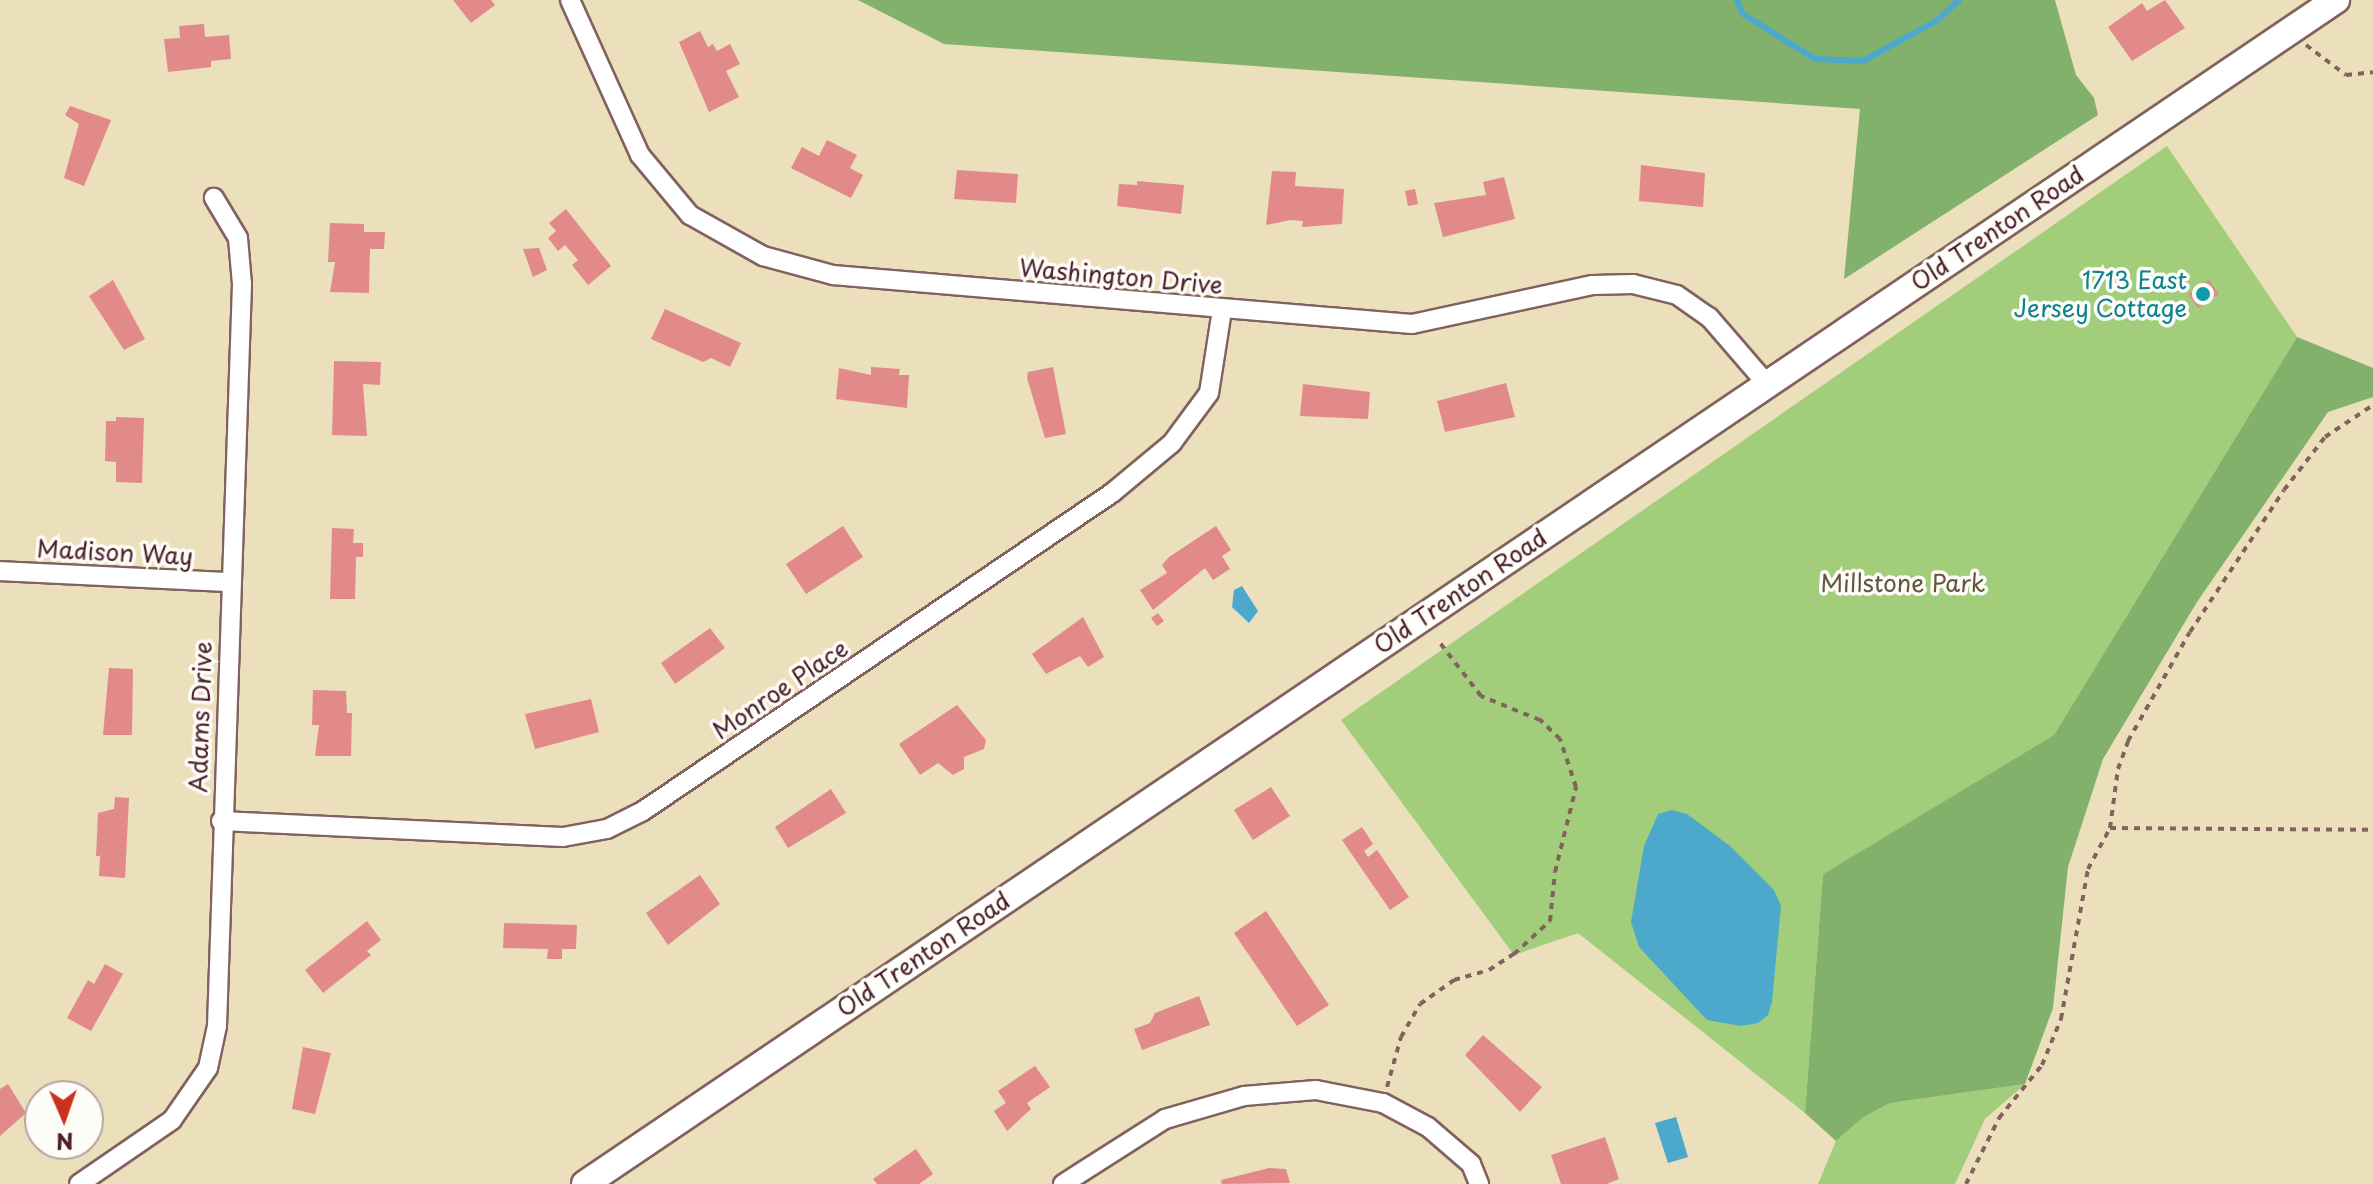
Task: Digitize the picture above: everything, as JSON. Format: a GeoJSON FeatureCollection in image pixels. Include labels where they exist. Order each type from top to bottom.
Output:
{"type":"FeatureCollection","features":[{"type":"Feature","properties":{"kind":"main road","name":"Old Trenton Road"},"geometry":{"type":"LineString","coordinates":[[585,1184],[2336,0]]}},
{"type":"Feature","properties":{"kind":"street","name":"Washington Drive"},"geometry":{"type":"LineString","coordinates":[[570,0],[640,155],[690,215],[763,256],[833,275],[1412,324],[1593,285],[1633,284],[1677,295],[1709,317],[1766,383]]}},
{"type":"Feature","properties":{"kind":"street","name":"Adams Drive"},"geometry":{"type":"LineString","coordinates":[[79,1184],[172,1120],[208,1068],[217,1026],[228,582],[242,284],[238,238],[214,198]]}},
{"type":"Feature","properties":{"kind":"street","name":"Monroe Place"},"geometry":{"type":"LineString","coordinates":[[221,821],[563,837],[607,829],[643,811],[1112,493],[1172,443],[1209,393],[1222,310]]}},
{"type":"Feature","properties":{"kind":"street","name":"Madison Way"},"geometry":{"type":"LineString","coordinates":[[0,571],[228,582]]}},
{"type":"Feature","properties":{"kind":"street"},"geometry":{"type":"LineString","coordinates":[[1063,1184],[1165,1119],[1244,1096],[1316,1090],[1383,1103],[1428,1127],[1471,1164],[1479,1184]]}},
{"type":"Feature","properties":{"kind":"path"},"geometry":{"type":"LineString","coordinates":[[2289,31],[2346,75],[2373,72]]}},
{"type":"Feature","properties":{"kind":"path"},"geometry":{"type":"LineString","coordinates":[[1966,1184],[1999,1118],[2042,1065],[2061,1019],[2088,869],[2110,828],[2118,769],[2128,741],[2190,632],[2325,437],[2373,405]]}},
{"type":"Feature","properties":{"kind":"path"},"geometry":{"type":"LineString","coordinates":[[1383,1103],[1401,1037],[1420,1004],[1454,980],[1489,970],[1514,954],[1550,921],[1555,872],[1576,787],[1560,739],[1540,720],[1481,696],[1440,643]]}},
{"type":"Feature","properties":{"kind":"path"},"geometry":{"type":"LineString","coordinates":[[2110,828],[2373,830]]}},
{"type":"Feature","properties":{"kind":"green space"},"geometry":{"type":"Polygon","coordinates":[[[858,0],[2055,0],[2076,75],[2094,98],[2098,115],[1844,279],[1860,109],[944,44],[858,0]]]}},
{"type":"Feature","properties":{"kind":"green space","name":"Millstone Park"},"geometry":{"type":"Polygon","coordinates":[[[2167,146],[2297,337],[2054,735],[1823,874],[1805,1113],[1578,933],[1514,955],[1341,720],[2167,146]]]}},
{"type":"Feature","properties":{"kind":"green space"},"geometry":{"type":"Polygon","coordinates":[[[2297,337],[2373,368],[2373,397],[2328,412],[2197,602],[2103,759],[2068,867],[2053,1008],[2025,1084],[1890,1103],[1862,1118],[1836,1141],[1805,1113],[1823,874],[2054,735],[2297,337]]]}},
{"type":"Feature","properties":{"kind":"green space"},"geometry":{"type":"Polygon","coordinates":[[[2025,1084],[1985,1119],[1955,1184],[1818,1184],[1836,1141],[1862,1118],[1890,1103],[2025,1084]]]}},
{"type":"Feature","properties":{"kind":"water"},"geometry":{"type":"Polygon","coordinates":[[[1242,586],[1258,611],[1249,623],[1232,607],[1234,590],[1242,586]]]}},
{"type":"Feature","properties":{"kind":"water"},"geometry":{"type":"Polygon","coordinates":[[[1672,810],[1687,814],[1730,846],[1774,890],[1781,906],[1772,1002],[1768,1015],[1758,1023],[1741,1026],[1707,1020],[1639,947],[1631,922],[1644,846],[1658,814],[1672,810]]]}},
{"type":"Feature","properties":{"kind":"water"},"geometry":{"type":"Polygon","coordinates":[[[1676,1117],[1688,1157],[1668,1163],[1655,1123],[1676,1117]]]}},
{"type":"Feature","properties":{"kind":"building"},"geometry":{"type":"Polygon","coordinates":[[[453,0],[491,0],[495,5],[471,23],[453,0]]]}},
{"type":"Feature","properties":{"kind":"building"},"geometry":{"type":"Polygon","coordinates":[[[2165,0],[2185,28],[2132,61],[2108,27],[2142,3],[2147,11],[2165,0]]]}},
{"type":"Feature","properties":{"kind":"building"},"geometry":{"type":"Polygon","coordinates":[[[204,24],[205,37],[229,35],[231,59],[211,61],[211,67],[168,72],[164,39],[180,38],[179,26],[204,24]]]}},
{"type":"Feature","properties":{"kind":"building"},"geometry":{"type":"Polygon","coordinates":[[[700,31],[708,47],[713,44],[717,51],[730,44],[740,64],[726,71],[739,97],[709,112],[679,42],[700,31]]]}},
{"type":"Feature","properties":{"kind":"building"},"geometry":{"type":"Polygon","coordinates":[[[70,106],[111,120],[84,186],[64,178],[79,124],[65,115],[70,106]]]}},
{"type":"Feature","properties":{"kind":"building"},"geometry":{"type":"Polygon","coordinates":[[[827,140],[857,155],[850,168],[863,175],[851,198],[791,168],[802,147],[819,156],[827,140]]]}},
{"type":"Feature","properties":{"kind":"building"},"geometry":{"type":"Polygon","coordinates":[[[1641,165],[1705,173],[1703,207],[1639,201],[1641,165]]]}},
{"type":"Feature","properties":{"kind":"building"},"geometry":{"type":"Polygon","coordinates":[[[957,170],[1018,174],[1016,203],[954,199],[957,170]]]}},
{"type":"Feature","properties":{"kind":"building"},"geometry":{"type":"Polygon","coordinates":[[[1272,171],[1296,172],[1295,186],[1344,189],[1342,224],[1302,227],[1303,221],[1290,220],[1266,225],[1272,171]]]}},
{"type":"Feature","properties":{"kind":"building"},"geometry":{"type":"Polygon","coordinates":[[[1504,177],[1515,219],[1443,237],[1434,203],[1486,195],[1483,182],[1504,177]]]}},
{"type":"Feature","properties":{"kind":"building"},"geometry":{"type":"Polygon","coordinates":[[[1137,181],[1184,185],[1181,214],[1117,206],[1119,184],[1137,185],[1137,181]]]}},
{"type":"Feature","properties":{"kind":"building"},"geometry":{"type":"Polygon","coordinates":[[[1415,189],[1418,204],[1408,206],[1405,191],[1415,189]]]}},
{"type":"Feature","properties":{"kind":"building"},"geometry":{"type":"Polygon","coordinates":[[[566,209],[611,266],[588,285],[572,265],[578,260],[565,245],[558,251],[548,238],[556,231],[549,223],[566,209]]]}},
{"type":"Feature","properties":{"kind":"building"},"geometry":{"type":"Polygon","coordinates":[[[330,223],[364,224],[364,232],[385,232],[384,249],[370,249],[369,293],[330,292],[335,262],[328,262],[330,223]]]}},
{"type":"Feature","properties":{"kind":"building"},"geometry":{"type":"Polygon","coordinates":[[[539,248],[547,270],[533,277],[523,249],[539,248]]]}},
{"type":"Feature","properties":{"kind":"building"},"geometry":{"type":"Polygon","coordinates":[[[113,280],[145,339],[124,350],[89,296],[113,280]]]}},
{"type":"Feature","properties":{"kind":"building","name":"1713 East Jersey Cottage"},"geometry":{"type":"Polygon","coordinates":[[[2209,280],[2219,294],[2198,308],[2188,294],[2209,280]]]}},
{"type":"Feature","properties":{"kind":"building"},"geometry":{"type":"Polygon","coordinates":[[[665,309],[741,343],[730,367],[711,358],[703,362],[651,339],[665,309]]]}},
{"type":"Feature","properties":{"kind":"building"},"geometry":{"type":"Polygon","coordinates":[[[334,361],[381,362],[380,385],[363,384],[367,436],[332,435],[334,361]]]}},
{"type":"Feature","properties":{"kind":"building"},"geometry":{"type":"Polygon","coordinates":[[[871,367],[900,369],[899,375],[909,375],[907,408],[836,399],[839,368],[871,375],[871,367]]]}},
{"type":"Feature","properties":{"kind":"building"},"geometry":{"type":"Polygon","coordinates":[[[1053,367],[1066,434],[1045,438],[1027,378],[1028,372],[1053,367]]]}},
{"type":"Feature","properties":{"kind":"building"},"geometry":{"type":"Polygon","coordinates":[[[1506,383],[1515,417],[1445,432],[1437,401],[1506,383]]]}},
{"type":"Feature","properties":{"kind":"building"},"geometry":{"type":"Polygon","coordinates":[[[1303,384],[1370,392],[1368,419],[1300,416],[1303,384]]]}},
{"type":"Feature","properties":{"kind":"building"},"geometry":{"type":"Polygon","coordinates":[[[116,417],[144,418],[142,483],[116,482],[116,462],[105,461],[106,421],[116,421],[116,417]]]}},
{"type":"Feature","properties":{"kind":"building"},"geometry":{"type":"Polygon","coordinates":[[[843,526],[863,557],[806,594],[786,564],[843,526]]]}},
{"type":"Feature","properties":{"kind":"building"},"geometry":{"type":"Polygon","coordinates":[[[1216,526],[1231,550],[1222,556],[1230,569],[1213,580],[1205,568],[1153,610],[1140,590],[1167,573],[1162,565],[1169,557],[1216,526]]]}},
{"type":"Feature","properties":{"kind":"building"},"geometry":{"type":"Polygon","coordinates":[[[332,528],[354,529],[353,543],[363,543],[363,557],[356,557],[355,599],[330,599],[332,528]]]}},
{"type":"Feature","properties":{"kind":"building"},"geometry":{"type":"Polygon","coordinates":[[[1158,613],[1164,621],[1157,626],[1151,618],[1158,613]]]}},
{"type":"Feature","properties":{"kind":"building"},"geometry":{"type":"Polygon","coordinates":[[[1083,617],[1104,657],[1088,667],[1080,656],[1046,674],[1032,654],[1083,617]]]}},
{"type":"Feature","properties":{"kind":"building"},"geometry":{"type":"Polygon","coordinates":[[[710,628],[725,648],[675,684],[661,663],[710,628]]]}},
{"type":"Feature","properties":{"kind":"building"},"geometry":{"type":"Polygon","coordinates":[[[109,668],[133,669],[132,735],[103,735],[109,668]]]}},
{"type":"Feature","properties":{"kind":"building"},"geometry":{"type":"Polygon","coordinates":[[[313,690],[346,691],[347,713],[352,713],[351,756],[315,756],[319,725],[312,725],[313,690]]]}},
{"type":"Feature","properties":{"kind":"building"},"geometry":{"type":"Polygon","coordinates":[[[591,699],[599,732],[535,749],[525,714],[591,699]]]}},
{"type":"Feature","properties":{"kind":"building"},"geometry":{"type":"Polygon","coordinates":[[[957,705],[986,740],[984,749],[964,757],[964,769],[953,775],[938,763],[920,775],[899,744],[957,705]]]}},
{"type":"Feature","properties":{"kind":"building"},"geometry":{"type":"Polygon","coordinates":[[[1271,787],[1290,816],[1253,840],[1234,810],[1271,787]]]}},
{"type":"Feature","properties":{"kind":"building"},"geometry":{"type":"Polygon","coordinates":[[[831,789],[846,813],[788,848],[775,827],[831,789]]]}},
{"type":"Feature","properties":{"kind":"building"},"geometry":{"type":"Polygon","coordinates":[[[115,797],[129,798],[125,878],[99,876],[100,856],[96,856],[98,813],[114,809],[115,797]]]}},
{"type":"Feature","properties":{"kind":"building"},"geometry":{"type":"Polygon","coordinates":[[[1362,827],[1373,844],[1364,851],[1368,857],[1377,850],[1409,897],[1390,910],[1342,840],[1362,827]]]}},
{"type":"Feature","properties":{"kind":"building"},"geometry":{"type":"Polygon","coordinates":[[[700,875],[720,904],[668,945],[646,913],[700,875]]]}},
{"type":"Feature","properties":{"kind":"building"},"geometry":{"type":"Polygon","coordinates":[[[1266,911],[1329,1005],[1297,1026],[1234,933],[1266,911]]]}},
{"type":"Feature","properties":{"kind":"building"},"geometry":{"type":"Polygon","coordinates":[[[367,921],[381,940],[367,951],[371,955],[323,993],[305,970],[367,921]]]}},
{"type":"Feature","properties":{"kind":"building"},"geometry":{"type":"Polygon","coordinates":[[[504,923],[577,925],[576,949],[562,949],[562,959],[547,959],[548,949],[503,948],[504,923]]]}},
{"type":"Feature","properties":{"kind":"building"},"geometry":{"type":"Polygon","coordinates":[[[105,964],[123,974],[91,1031],[67,1018],[88,980],[94,984],[105,964]]]}},
{"type":"Feature","properties":{"kind":"building"},"geometry":{"type":"Polygon","coordinates":[[[1199,996],[1210,1025],[1142,1050],[1134,1029],[1150,1023],[1155,1013],[1199,996]]]}},
{"type":"Feature","properties":{"kind":"building"},"geometry":{"type":"Polygon","coordinates":[[[1483,1035],[1542,1087],[1520,1112],[1465,1055],[1483,1035]]]}},
{"type":"Feature","properties":{"kind":"building"},"geometry":{"type":"Polygon","coordinates":[[[303,1047],[331,1053],[315,1114],[292,1109],[303,1047]]]}},
{"type":"Feature","properties":{"kind":"building"},"geometry":{"type":"Polygon","coordinates":[[[1035,1066],[1050,1087],[1027,1103],[1031,1109],[1007,1131],[994,1111],[1006,1103],[998,1091],[1035,1066]]]}},
{"type":"Feature","properties":{"kind":"building"},"geometry":{"type":"Polygon","coordinates":[[[8,1084],[24,1115],[0,1136],[0,1089],[8,1084]]]}},
{"type":"Feature","properties":{"kind":"building"},"geometry":{"type":"Polygon","coordinates":[[[1605,1137],[1619,1179],[1607,1184],[1561,1184],[1551,1155],[1605,1137]]]}},
{"type":"Feature","properties":{"kind":"building"},"geometry":{"type":"Polygon","coordinates":[[[916,1149],[933,1174],[919,1184],[877,1184],[873,1179],[916,1149]]]}},
{"type":"Feature","properties":{"kind":"building"},"geometry":{"type":"Polygon","coordinates":[[[1269,1168],[1286,1169],[1290,1183],[1222,1184],[1221,1180],[1269,1168]]]}},
{"type":"Feature","properties":{"kind":"waterway"},"geometry":{"type":"LineString","coordinates":[[1737,0],[1743,14],[1815,59],[1863,61],[1936,21],[1959,0]]}},
{"type":"Feature","properties":{"kind":"place","name":"1713 East Jersey Cottage"},"geometry":{"type":"Point","coordinates":[2203,294]}}]}
